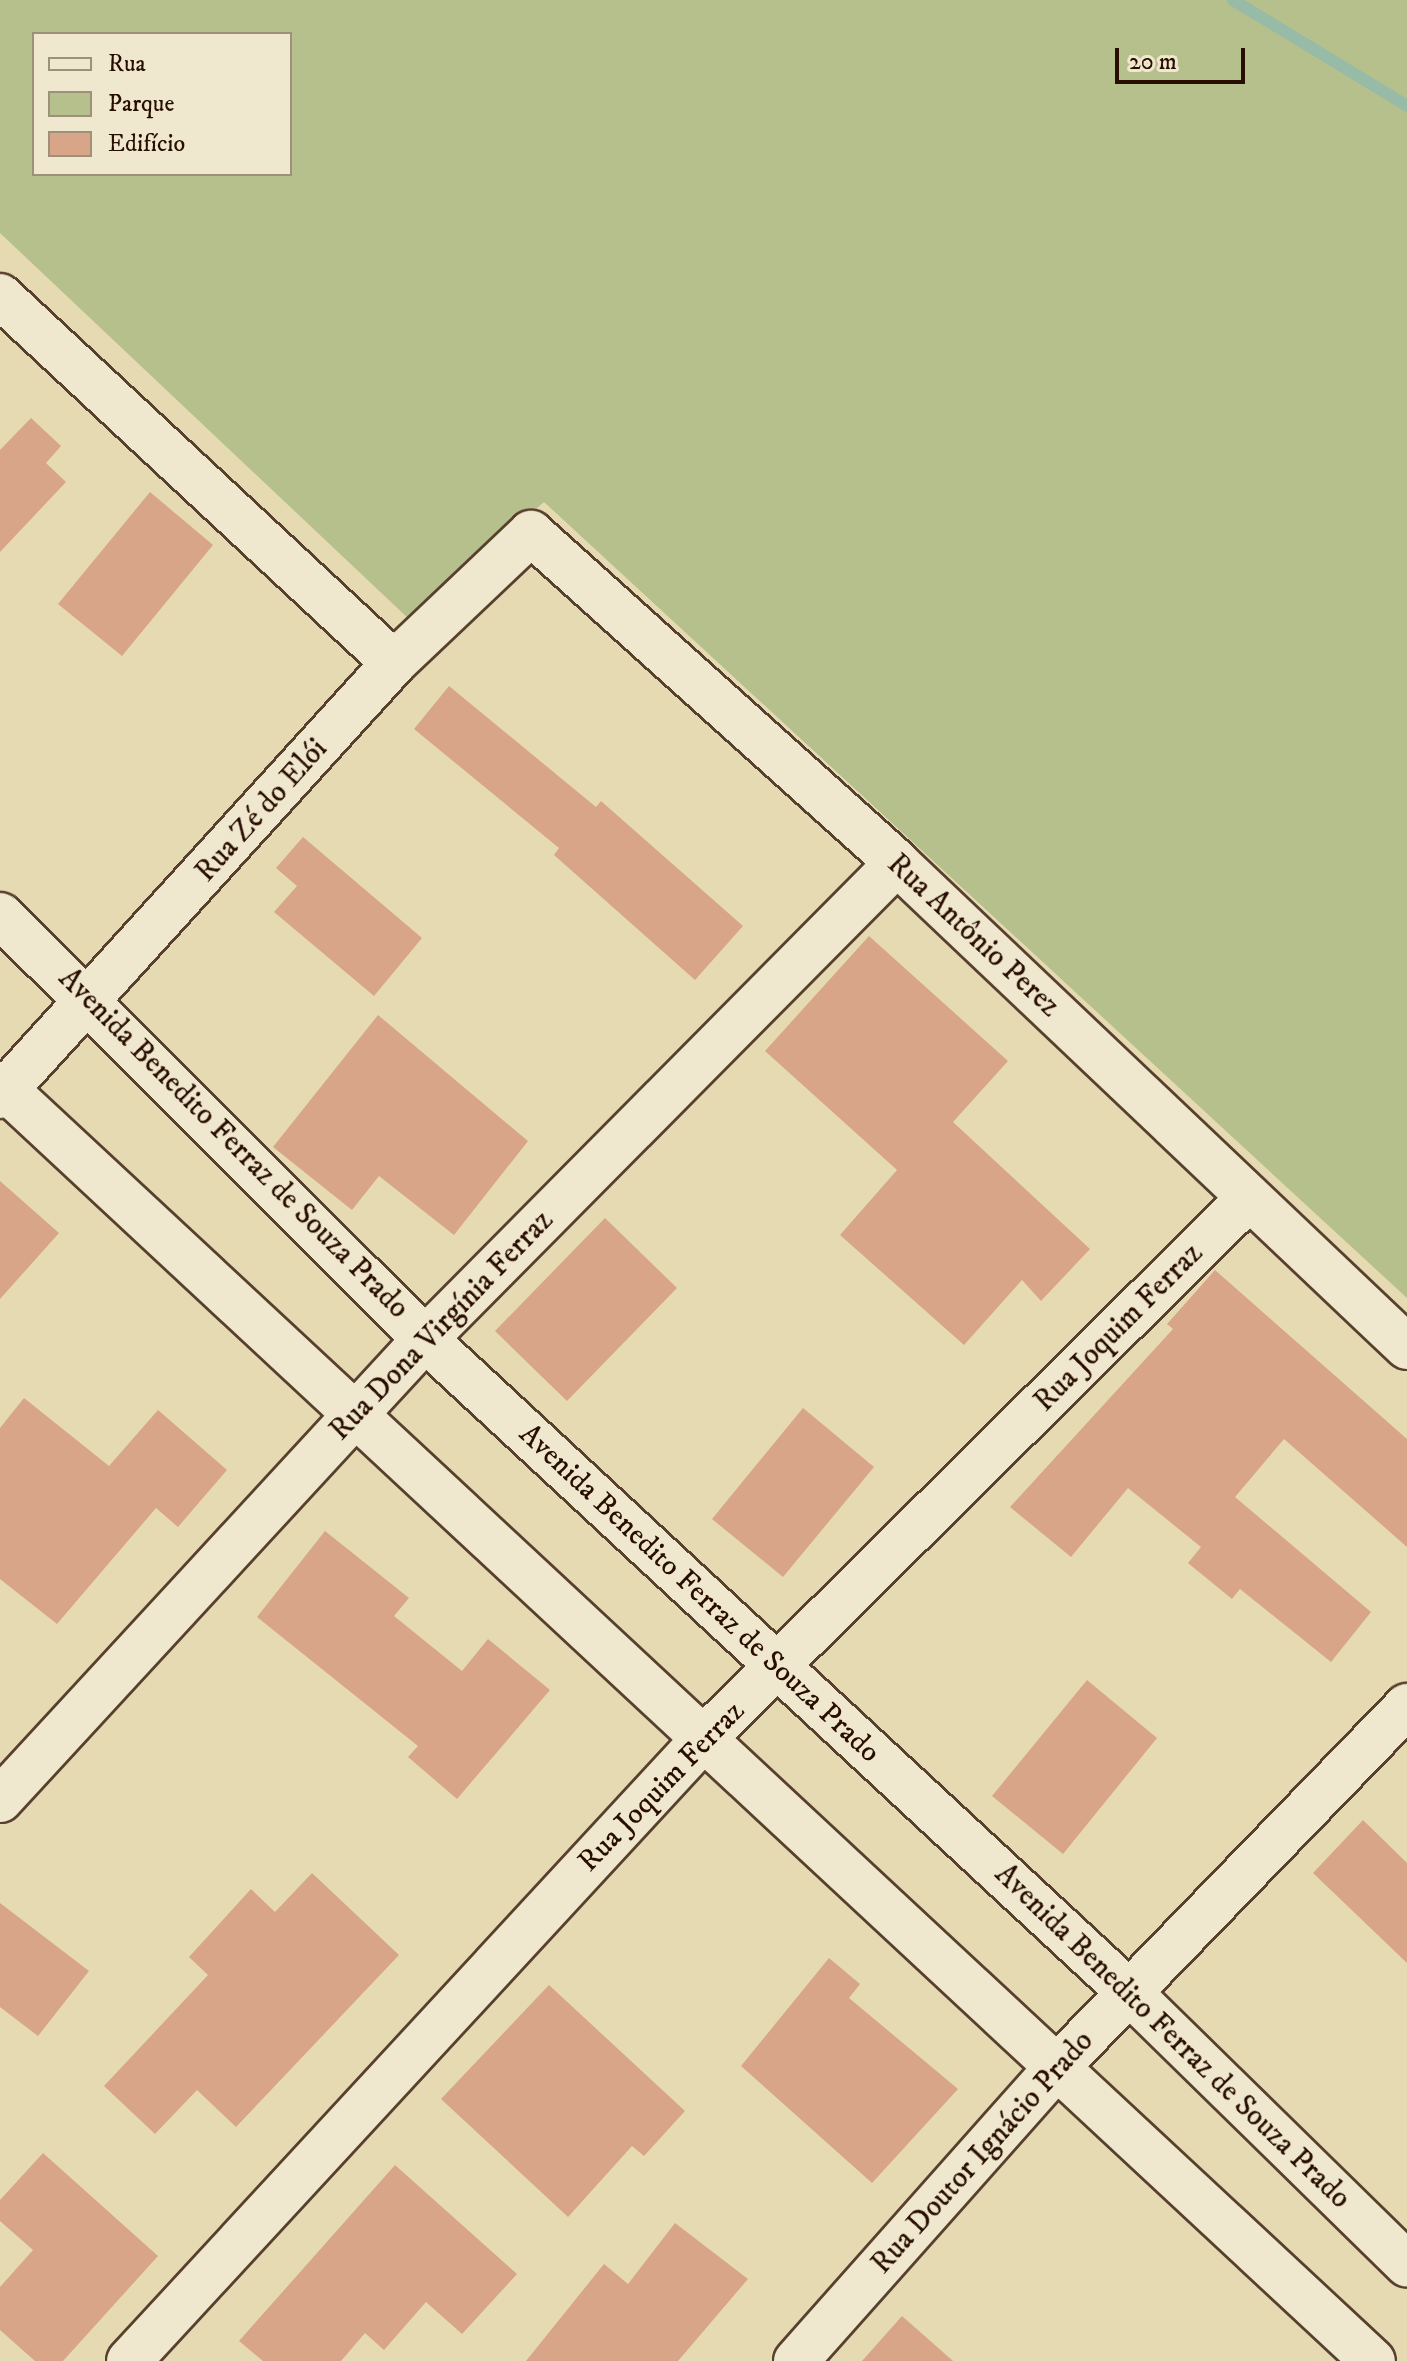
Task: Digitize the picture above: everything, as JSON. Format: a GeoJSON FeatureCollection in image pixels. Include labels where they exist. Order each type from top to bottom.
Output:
{"type":"FeatureCollection","features":[{"type":"Feature","properties":{"kind":"street"},"geometry":{"type":"LineString","coordinates":[[0,296],[394,663]]}},
{"type":"Feature","properties":{"kind":"street","name":"Rua Zé do Elói"},"geometry":{"type":"LineString","coordinates":[[2,1090],[93,999],[394,663],[531,533]]}},
{"type":"Feature","properties":{"kind":"street","name":"Rua Antônio Perez"},"geometry":{"type":"LineString","coordinates":[[531,533],[897,863],[1407,1347]]}},
{"type":"Feature","properties":{"kind":"street","name":"Rua Dona Virgínia Ferraz"},"geometry":{"type":"LineString","coordinates":[[0,1800],[425,1339],[897,863]]}},
{"type":"Feature","properties":{"kind":"street","name":"Avenida Benedito Ferraz de Souza Prado"},"geometry":{"type":"LineString","coordinates":[[0,915],[93,999],[425,1339],[1130,1993],[1407,2264]]}},
{"type":"Feature","properties":{"kind":"street"},"geometry":{"type":"LineString","coordinates":[[2,1090],[354,1416],[707,1735],[1373,2361]]}},
{"type":"Feature","properties":{"kind":"street","name":"Rua Joquim Ferraz"},"geometry":{"type":"LineString","coordinates":[[129,2361],[707,1735],[1249,1198]]}},
{"type":"Feature","properties":{"kind":"street","name":"Rua Doutor Ignácio Prado"},"geometry":{"type":"LineString","coordinates":[[796,2361],[1057,2067],[1407,1706]]}},
{"type":"Feature","properties":{"kind":"green space"},"geometry":{"type":"Polygon","coordinates":[[[0,0],[1407,0],[1407,1298],[544,502],[410,620],[0,233],[0,0]]]}},
{"type":"Feature","properties":{"kind":"building"},"geometry":{"type":"Polygon","coordinates":[[[31,418],[61,446],[46,463],[66,482],[0,552],[0,450],[31,418]]]}},
{"type":"Feature","properties":{"kind":"building"},"geometry":{"type":"Polygon","coordinates":[[[150,492],[213,545],[122,656],[58,604],[150,492]]]}},
{"type":"Feature","properties":{"kind":"building"},"geometry":{"type":"Polygon","coordinates":[[[449,686],[596,807],[601,801],[743,926],[695,980],[554,855],[559,848],[414,729],[449,686]]]}},
{"type":"Feature","properties":{"kind":"building"},"geometry":{"type":"Polygon","coordinates":[[[303,837],[422,938],[374,996],[274,912],[297,886],[276,868],[303,837]]]}},
{"type":"Feature","properties":{"kind":"building"},"geometry":{"type":"Polygon","coordinates":[[[869,936],[1008,1061],[953,1122],[1090,1249],[1041,1301],[1022,1280],[964,1345],[840,1235],[897,1170],[765,1051],[869,936]]]}},
{"type":"Feature","properties":{"kind":"building"},"geometry":{"type":"Polygon","coordinates":[[[378,1015],[528,1141],[454,1235],[379,1176],[352,1210],[273,1147],[378,1015]]]}},
{"type":"Feature","properties":{"kind":"building"},"geometry":{"type":"Polygon","coordinates":[[[0,1181],[59,1233],[0,1299],[0,1181]]]}},
{"type":"Feature","properties":{"kind":"building"},"geometry":{"type":"Polygon","coordinates":[[[605,1218],[677,1288],[567,1401],[495,1331],[605,1218]]]}},
{"type":"Feature","properties":{"kind":"building"},"geometry":{"type":"Polygon","coordinates":[[[1215,1270],[1407,1439],[1407,1547],[1284,1439],[1235,1497],[1371,1612],[1331,1662],[1240,1589],[1232,1599],[1188,1563],[1201,1547],[1128,1488],[1071,1557],[1010,1507],[1173,1329],[1167,1324],[1215,1270]]]}},
{"type":"Feature","properties":{"kind":"building"},"geometry":{"type":"Polygon","coordinates":[[[24,1398],[109,1466],[158,1410],[227,1470],[178,1527],[156,1508],[57,1624],[0,1579],[0,1428],[24,1398]]]}},
{"type":"Feature","properties":{"kind":"building"},"geometry":{"type":"Polygon","coordinates":[[[803,1408],[874,1467],[783,1577],[712,1519],[803,1408]]]}},
{"type":"Feature","properties":{"kind":"building"},"geometry":{"type":"Polygon","coordinates":[[[325,1531],[409,1598],[394,1616],[462,1671],[488,1639],[550,1690],[457,1799],[408,1757],[418,1746],[257,1617],[325,1531]]]}},
{"type":"Feature","properties":{"kind":"building"},"geometry":{"type":"Polygon","coordinates":[[[1087,1680],[1157,1738],[1063,1854],[992,1796],[1087,1680]]]}},
{"type":"Feature","properties":{"kind":"building"},"geometry":{"type":"Polygon","coordinates":[[[1363,1820],[1407,1863],[1407,1963],[1313,1873],[1363,1820]]]}},
{"type":"Feature","properties":{"kind":"building"},"geometry":{"type":"Polygon","coordinates":[[[312,1873],[399,1955],[236,2127],[197,2090],[155,2134],[104,2086],[208,1975],[189,1957],[251,1889],[275,1912],[312,1873]]]}},
{"type":"Feature","properties":{"kind":"building"},"geometry":{"type":"Polygon","coordinates":[[[0,1903],[89,1971],[38,2036],[0,2007],[0,1903]]]}},
{"type":"Feature","properties":{"kind":"building"},"geometry":{"type":"Polygon","coordinates":[[[829,1958],[860,1984],[849,1998],[958,2089],[872,2183],[741,2066],[829,1958]]]}},
{"type":"Feature","properties":{"kind":"building"},"geometry":{"type":"Polygon","coordinates":[[[549,1985],[685,2111],[644,2156],[632,2146],[568,2217],[441,2099],[549,1985]]]}},
{"type":"Feature","properties":{"kind":"building"},"geometry":{"type":"Polygon","coordinates":[[[43,2153],[158,2256],[63,2361],[35,2361],[0,2330],[0,2287],[33,2250],[0,2221],[0,2200],[43,2153]]]}},
{"type":"Feature","properties":{"kind":"building"},"geometry":{"type":"Polygon","coordinates":[[[395,2165],[517,2274],[462,2334],[426,2302],[384,2350],[365,2333],[341,2361],[263,2361],[239,2341],[395,2165]]]}},
{"type":"Feature","properties":{"kind":"building"},"geometry":{"type":"Polygon","coordinates":[[[675,2223],[748,2279],[678,2361],[526,2361],[604,2264],[628,2284],[675,2223]]]}},
{"type":"Feature","properties":{"kind":"building"},"geometry":{"type":"Polygon","coordinates":[[[902,2316],[953,2361],[862,2361],[902,2316]]]}},
{"type":"Feature","properties":{"kind":"waterway"},"geometry":{"type":"LineString","coordinates":[[1233,0],[1407,106]]}}]}
